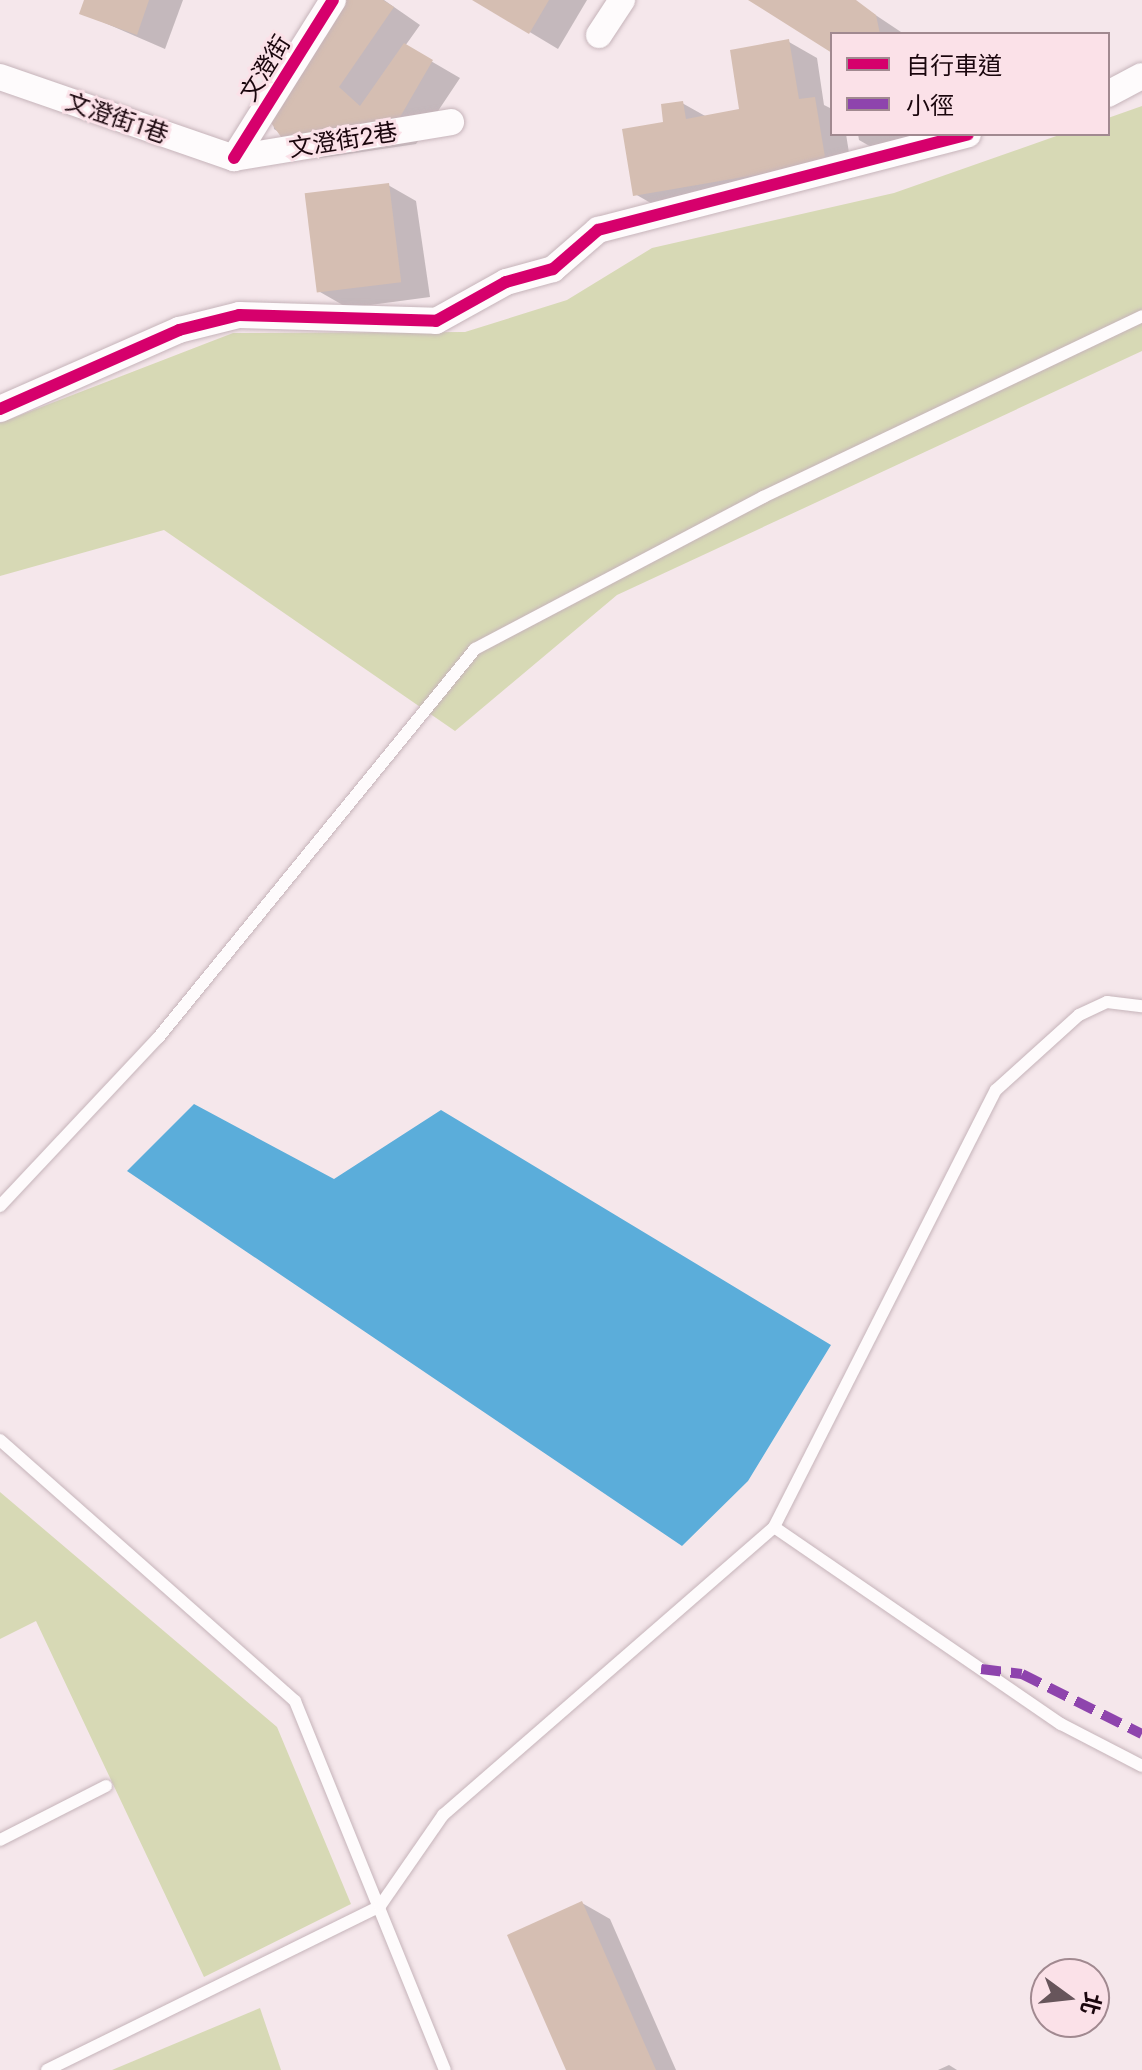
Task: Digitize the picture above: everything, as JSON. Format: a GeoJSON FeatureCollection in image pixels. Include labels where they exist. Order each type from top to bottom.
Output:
{"type":"FeatureCollection","features":[{"type":"Feature","properties":{"kind":"street","name":"文澄街"},"geometry":{"type":"LineString","coordinates":[[234,158],[333,0]]}},
{"type":"Feature","properties":{"kind":"street"},"geometry":{"type":"LineString","coordinates":[[599,35],[622,0]]}},
{"type":"Feature","properties":{"kind":"street"},"geometry":{"type":"LineString","coordinates":[[1110,93],[1142,76]]}},
{"type":"Feature","properties":{"kind":"street","name":"文澄街1巷"},"geometry":{"type":"LineString","coordinates":[[0,77],[234,158]]}},
{"type":"Feature","properties":{"kind":"street","name":"文澄街2巷"},"geometry":{"type":"LineString","coordinates":[[234,158],[451,122]]}},
{"type":"Feature","properties":{"kind":"street"},"geometry":{"type":"LineString","coordinates":[[0,409],[179,330],[239,315],[436,321],[506,282],[553,269],[598,230],[960,136]]}},
{"type":"Feature","properties":{"kind":"lane"},"geometry":{"type":"LineString","coordinates":[[0,1206],[158,1038],[475,649],[763,497],[1142,316]]}},
{"type":"Feature","properties":{"kind":"lane"},"geometry":{"type":"LineString","coordinates":[[47,2070],[380,1906],[443,1815],[774,1527],[996,1090],[1079,1015],[1107,1002],[1142,1006]]}},
{"type":"Feature","properties":{"kind":"lane"},"geometry":{"type":"LineString","coordinates":[[0,1440],[295,1701],[445,2070]]}},
{"type":"Feature","properties":{"kind":"lane"},"geometry":{"type":"LineString","coordinates":[[774,1527],[1061,1724],[1142,1766]]}},
{"type":"Feature","properties":{"kind":"lane"},"geometry":{"type":"LineString","coordinates":[[0,1840],[106,1786]]}},
{"type":"Feature","properties":{"kind":"green space"},"geometry":{"type":"Polygon","coordinates":[[[1142,106],[1142,351],[617,595],[455,731],[164,530],[0,576],[0,423],[233,333],[465,332],[567,300],[652,248],[894,193],[1056,136],[1110,136],[1110,117],[1142,106]]]}},
{"type":"Feature","properties":{"kind":"green space"},"geometry":{"type":"Polygon","coordinates":[[[0,1492],[277,1727],[351,1904],[204,1977],[36,1621],[0,1639],[0,1492]]]}},
{"type":"Feature","properties":{"kind":"green space"},"geometry":{"type":"Polygon","coordinates":[[[260,2008],[281,2070],[112,2070],[260,2008]]]}},
{"type":"Feature","properties":{"kind":"water"},"geometry":{"type":"Polygon","coordinates":[[[194,1104],[334,1179],[441,1110],[831,1345],[748,1481],[682,1546],[127,1171],[194,1104]]]}},
{"type":"Feature","properties":{"kind":"building"},"geometry":{"type":"Polygon","coordinates":[[[84,0],[149,0],[137,35],[79,14],[84,0]]]}},
{"type":"Feature","properties":{"kind":"building"},"geometry":{"type":"Polygon","coordinates":[[[343,0],[383,0],[394,7],[339,87],[360,106],[404,43],[433,60],[396,124],[284,141],[269,120],[343,0]]]}},
{"type":"Feature","properties":{"kind":"building"},"geometry":{"type":"Polygon","coordinates":[[[472,0],[549,0],[529,34],[472,0]]]}},
{"type":"Feature","properties":{"kind":"building"},"geometry":{"type":"Polygon","coordinates":[[[748,0],[856,0],[876,15],[880,32],[830,32],[830,52],[748,0]]]}},
{"type":"Feature","properties":{"kind":"building"},"geometry":{"type":"Polygon","coordinates":[[[789,39],[799,99],[815,97],[826,163],[633,196],[622,129],[663,122],[661,104],[683,101],[686,119],[739,109],[730,50],[789,39]]]}},
{"type":"Feature","properties":{"kind":"building"},"geometry":{"type":"Polygon","coordinates":[[[389,183],[401,282],[317,293],[305,193],[389,183]]]}},
{"type":"Feature","properties":{"kind":"building"},"geometry":{"type":"Polygon","coordinates":[[[582,1901],[656,2070],[566,2070],[507,1935],[582,1901]]]}},
{"type":"Feature","properties":{"kind":"marked path"},"geometry":{"type":"LineString","coordinates":[[981,1669],[1022,1674],[1142,1734]]}},
{"type":"Feature","properties":{"kind":"cycle path"},"geometry":{"type":"LineString","coordinates":[[234,158],[333,0]]}},
{"type":"Feature","properties":{"kind":"cycle path"},"geometry":{"type":"LineString","coordinates":[[0,409],[179,330],[239,315],[436,321],[506,282],[553,269],[598,230],[960,136]]}}]}
